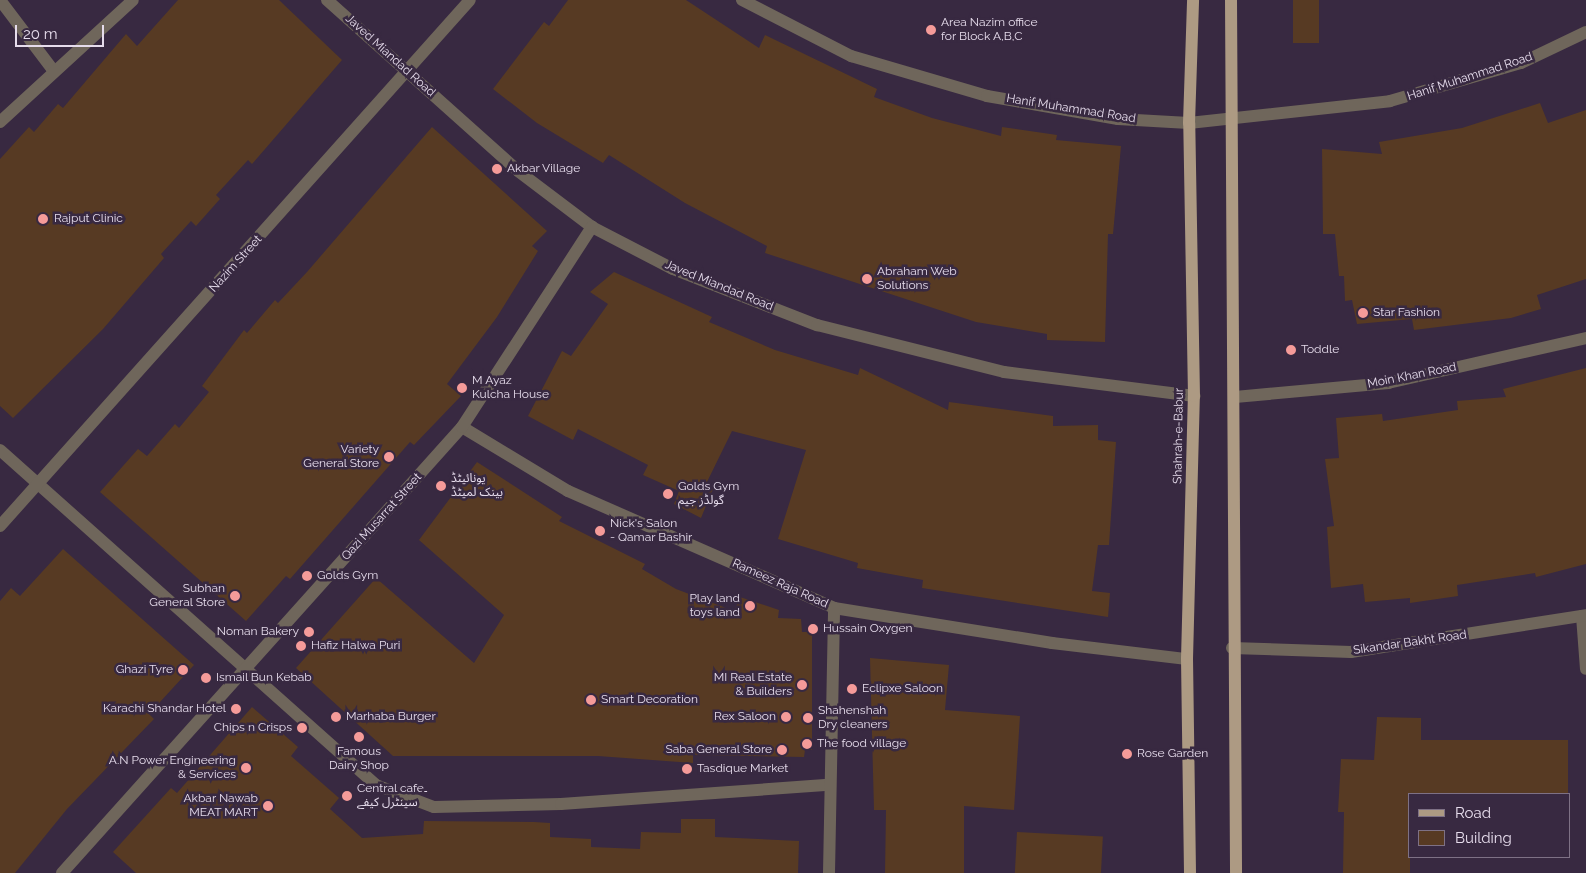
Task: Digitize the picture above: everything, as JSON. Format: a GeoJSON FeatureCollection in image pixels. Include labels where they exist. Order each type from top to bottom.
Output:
{"type":"FeatureCollection","features":[{"type":"Feature","properties":{"kind":"main road","name":"Shahrah-e-Babur"},"geometry":{"type":"LineString","coordinates":[[1190,873],[1187,659],[1194,396],[1189,123],[1193,0]]}},
{"type":"Feature","properties":{"kind":"main road"},"geometry":{"type":"LineString","coordinates":[[1231,0],[1230,122],[1235,397],[1232,648],[1236,873]]}},
{"type":"Feature","properties":{"kind":"street"},"geometry":{"type":"LineString","coordinates":[[0,0],[53,70]]}},
{"type":"Feature","properties":{"kind":"street"},"geometry":{"type":"LineString","coordinates":[[0,122],[53,70],[133,0]]}},
{"type":"Feature","properties":{"kind":"street","name":"Javed Miandad Road"},"geometry":{"type":"LineString","coordinates":[[327,0],[518,171],[592,227],[673,269],[817,324],[1004,372],[1194,396]]}},
{"type":"Feature","properties":{"kind":"street","name":"Nazim Street"},"geometry":{"type":"LineString","coordinates":[[0,526],[470,0]]}},
{"type":"Feature","properties":{"kind":"street","name":"Hanif Muhammad Road"},"geometry":{"type":"LineString","coordinates":[[742,0],[850,56],[987,96],[1118,119],[1189,123],[1230,122],[1390,102],[1520,63],[1586,32]]}},
{"type":"Feature","properties":{"kind":"street","name":"Qazi Musarrat Street"},"geometry":{"type":"LineString","coordinates":[[68,871],[462,427],[592,227]]}},
{"type":"Feature","properties":{"kind":"street","name":"Moin Khan Road"},"geometry":{"type":"LineString","coordinates":[[1235,397],[1388,383],[1586,338]]}},
{"type":"Feature","properties":{"kind":"street","name":"Rameez Raja Road"},"geometry":{"type":"LineString","coordinates":[[462,427],[568,491],[834,608],[1052,643],[1187,659]]}},
{"type":"Feature","properties":{"kind":"street"},"geometry":{"type":"LineString","coordinates":[[0,450],[245,672],[376,785],[434,807],[561,804],[828,786]]}},
{"type":"Feature","properties":{"kind":"street"},"geometry":{"type":"LineString","coordinates":[[829,873],[828,786],[834,608]]}},
{"type":"Feature","properties":{"kind":"street"},"geometry":{"type":"LineString","coordinates":[[1584,615],[1586,669]]}},
{"type":"Feature","properties":{"kind":"street","name":"Sikandar Bakht Road"},"geometry":{"type":"LineString","coordinates":[[1232,648],[1350,652],[1584,615]]}},
{"type":"Feature","properties":{"kind":"building"},"geometry":{"type":"Polygon","coordinates":[[[178,0],[279,0],[342,60],[252,164],[248,160],[216,195],[220,199],[196,226],[191,221],[161,254],[164,258],[103,329],[13,418],[0,406],[0,159],[29,127],[34,132],[58,104],[63,108],[126,34],[137,46],[178,0]]]}},
{"type":"Feature","properties":{"kind":"building"},"geometry":{"type":"Polygon","coordinates":[[[568,0],[686,0],[759,48],[765,35],[877,89],[874,97],[932,118],[1001,136],[1002,127],[1057,135],[1056,140],[1121,146],[1113,234],[1108,234],[1105,342],[1047,340],[1047,334],[976,322],[765,253],[767,246],[685,203],[609,155],[603,163],[537,123],[493,89],[544,22],[549,26],[568,0]]]}},
{"type":"Feature","properties":{"kind":"building"},"geometry":{"type":"Polygon","coordinates":[[[1293,0],[1319,0],[1319,43],[1293,43],[1293,0]]]}},
{"type":"Feature","properties":{"kind":"building"},"geometry":{"type":"Polygon","coordinates":[[[1540,103],[1548,123],[1586,110],[1586,279],[1537,295],[1541,309],[1511,318],[1414,330],[1412,319],[1357,324],[1352,300],[1345,301],[1344,276],[1339,276],[1335,234],[1323,234],[1322,149],[1382,154],[1379,142],[1462,128],[1540,103]]]}},
{"type":"Feature","properties":{"kind":"building"},"geometry":{"type":"Polygon","coordinates":[[[432,127],[547,231],[532,246],[538,251],[497,317],[447,384],[461,396],[414,445],[410,442],[290,579],[286,576],[246,621],[100,492],[138,449],[147,456],[175,424],[179,428],[209,392],[202,386],[244,330],[247,333],[275,300],[278,303],[307,272],[432,127]]]}},
{"type":"Feature","properties":{"kind":"building"},"geometry":{"type":"Polygon","coordinates":[[[614,272],[712,317],[709,322],[775,350],[858,375],[860,368],[948,410],[949,402],[1053,416],[1053,426],[1098,425],[1098,440],[1116,442],[1109,545],[1098,545],[1092,591],[1110,593],[1108,617],[922,588],[923,580],[857,568],[858,563],[778,539],[806,450],[732,431],[705,486],[713,489],[701,518],[674,504],[679,491],[643,475],[648,465],[578,429],[573,440],[528,416],[562,351],[571,356],[608,304],[590,292],[614,272]]]}},
{"type":"Feature","properties":{"kind":"building"},"geometry":{"type":"Polygon","coordinates":[[[1586,368],[1586,564],[1536,577],[1535,573],[1457,585],[1458,596],[1410,603],[1410,598],[1365,602],[1363,584],[1331,588],[1327,527],[1334,526],[1325,459],[1339,458],[1336,418],[1382,414],[1383,421],[1458,410],[1457,401],[1506,397],[1503,389],[1586,368]]]}},
{"type":"Feature","properties":{"kind":"building"},"geometry":{"type":"Polygon","coordinates":[[[477,462],[562,517],[559,521],[645,564],[642,569],[676,589],[734,611],[740,597],[779,610],[778,618],[801,619],[802,632],[812,632],[812,750],[805,750],[804,757],[693,755],[693,763],[598,756],[393,756],[296,668],[376,578],[474,663],[504,615],[419,540],[477,462]]]}},
{"type":"Feature","properties":{"kind":"building"},"geometry":{"type":"Polygon","coordinates":[[[63,549],[194,665],[149,714],[154,719],[67,809],[15,873],[0,873],[0,601],[11,588],[20,596],[63,549]]]}},
{"type":"Feature","properties":{"kind":"building"},"geometry":{"type":"Polygon","coordinates":[[[870,658],[949,665],[945,710],[1020,716],[1014,810],[964,806],[964,873],[885,873],[886,810],[874,810],[870,658]]]}},
{"type":"Feature","properties":{"kind":"building"},"geometry":{"type":"Polygon","coordinates":[[[252,707],[298,747],[291,756],[339,798],[330,809],[362,838],[423,834],[424,821],[534,822],[550,823],[550,837],[591,839],[591,847],[640,849],[641,832],[681,833],[681,819],[715,819],[715,837],[799,841],[798,873],[136,873],[113,852],[171,788],[177,793],[252,707]]]}},
{"type":"Feature","properties":{"kind":"building"},"geometry":{"type":"Polygon","coordinates":[[[1377,717],[1421,718],[1421,740],[1568,740],[1568,793],[1408,793],[1408,858],[1410,858],[1410,873],[1343,873],[1344,812],[1338,812],[1341,759],[1374,760],[1377,717]]]}},
{"type":"Feature","properties":{"kind":"building"},"geometry":{"type":"Polygon","coordinates":[[[1017,832],[1103,837],[1101,873],[1015,873],[1017,832]]]}},
{"type":"Feature","properties":{"kind":"place","name":"Area Nazim office for Block A,B,C"},"geometry":{"type":"Point","coordinates":[931,30]}},
{"type":"Feature","properties":{"kind":"place","name":"Akbar Village"},"geometry":{"type":"Point","coordinates":[497,169]}},
{"type":"Feature","properties":{"kind":"place","name":"Rajput Clinic"},"geometry":{"type":"Point","coordinates":[43,219]}},
{"type":"Feature","properties":{"kind":"place","name":"Abraham Web Solutions"},"geometry":{"type":"Point","coordinates":[867,279]}},
{"type":"Feature","properties":{"kind":"place","name":"Star Fashion"},"geometry":{"type":"Point","coordinates":[1363,313]}},
{"type":"Feature","properties":{"kind":"place","name":"Toddle"},"geometry":{"type":"Point","coordinates":[1291,350]}},
{"type":"Feature","properties":{"kind":"place","name":"M Ayaz Kulcha House"},"geometry":{"type":"Point","coordinates":[462,388]}},
{"type":"Feature","properties":{"kind":"place","name":"Variety General Store"},"geometry":{"type":"Point","coordinates":[389,457]}},
{"type":"Feature","properties":{"kind":"place","name":"یونائیٹڈ بینک لمیٹڈ"},"geometry":{"type":"Point","coordinates":[441,486]}},
{"type":"Feature","properties":{"kind":"place","name":"Golds Gym گولڈز جیم"},"geometry":{"type":"Point","coordinates":[668,494]}},
{"type":"Feature","properties":{"kind":"place","name":"Nick's Salon - Qamar Bashir"},"geometry":{"type":"Point","coordinates":[600,531]}},
{"type":"Feature","properties":{"kind":"place","name":"Golds Gym"},"geometry":{"type":"Point","coordinates":[307,576]}},
{"type":"Feature","properties":{"kind":"place","name":"Subhan General Store"},"geometry":{"type":"Point","coordinates":[235,596]}},
{"type":"Feature","properties":{"kind":"place","name":"Play land toys land"},"geometry":{"type":"Point","coordinates":[750,606]}},
{"type":"Feature","properties":{"kind":"place","name":"Hussain Oxygen"},"geometry":{"type":"Point","coordinates":[813,629]}},
{"type":"Feature","properties":{"kind":"place","name":"Noman Bakery"},"geometry":{"type":"Point","coordinates":[309,632]}},
{"type":"Feature","properties":{"kind":"place","name":"Hafiz Halwa Puri"},"geometry":{"type":"Point","coordinates":[301,646]}},
{"type":"Feature","properties":{"kind":"place","name":"Ghazi Tyre"},"geometry":{"type":"Point","coordinates":[183,670]}},
{"type":"Feature","properties":{"kind":"place","name":"Ismail Bun Kebab"},"geometry":{"type":"Point","coordinates":[206,678]}},
{"type":"Feature","properties":{"kind":"place","name":"MI Real Estate & Builders"},"geometry":{"type":"Point","coordinates":[802,685]}},
{"type":"Feature","properties":{"kind":"place","name":"Eclipxe Saloon"},"geometry":{"type":"Point","coordinates":[852,689]}},
{"type":"Feature","properties":{"kind":"place","name":"Smart Decoration"},"geometry":{"type":"Point","coordinates":[591,700]}},
{"type":"Feature","properties":{"kind":"place","name":"Karachi Shandar Hotel"},"geometry":{"type":"Point","coordinates":[236,709]}},
{"type":"Feature","properties":{"kind":"place","name":"Marhaba Burger"},"geometry":{"type":"Point","coordinates":[336,717]}},
{"type":"Feature","properties":{"kind":"place","name":"Rex Saloon"},"geometry":{"type":"Point","coordinates":[786,717]}},
{"type":"Feature","properties":{"kind":"place","name":"Shahenshah Dry cleaners"},"geometry":{"type":"Point","coordinates":[808,718]}},
{"type":"Feature","properties":{"kind":"place","name":"Chips n Crisps"},"geometry":{"type":"Point","coordinates":[302,728]}},
{"type":"Feature","properties":{"kind":"place","name":"Famous Dairy Shop"},"geometry":{"type":"Point","coordinates":[359,737]}},
{"type":"Feature","properties":{"kind":"place","name":"The food village"},"geometry":{"type":"Point","coordinates":[807,744]}},
{"type":"Feature","properties":{"kind":"place","name":"Saba General Store"},"geometry":{"type":"Point","coordinates":[782,750]}},
{"type":"Feature","properties":{"kind":"place","name":"Rose Garden"},"geometry":{"type":"Point","coordinates":[1127,754]}},
{"type":"Feature","properties":{"kind":"place","name":"A.N Power Engineering & Services"},"geometry":{"type":"Point","coordinates":[246,768]}},
{"type":"Feature","properties":{"kind":"place","name":"Tasdique Market"},"geometry":{"type":"Point","coordinates":[687,769]}},
{"type":"Feature","properties":{"kind":"place","name":"Central cafe۔ سینٹرل کیفے"},"geometry":{"type":"Point","coordinates":[347,796]}},
{"type":"Feature","properties":{"kind":"place","name":"Akbar Nawab MEAT MART"},"geometry":{"type":"Point","coordinates":[268,806]}}]}
